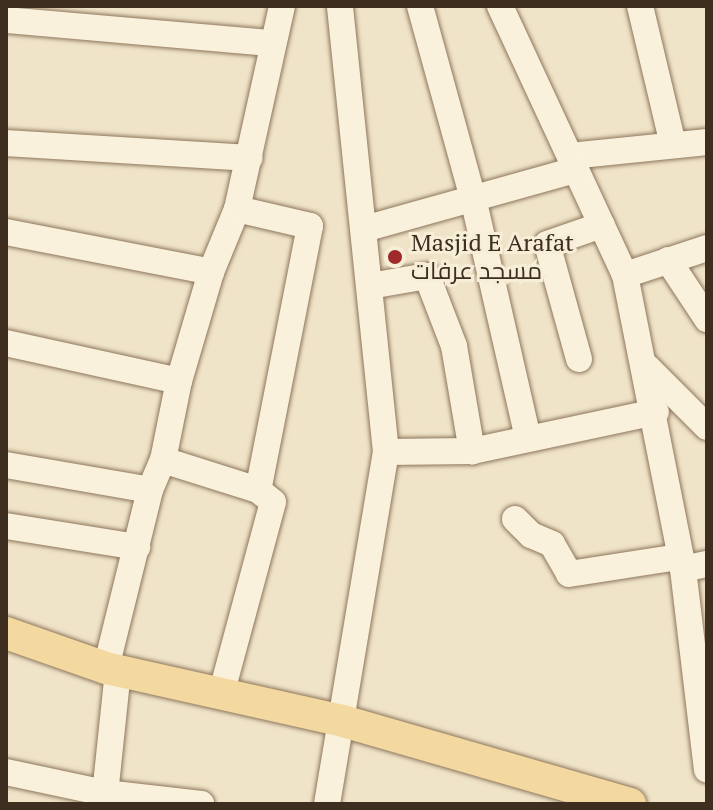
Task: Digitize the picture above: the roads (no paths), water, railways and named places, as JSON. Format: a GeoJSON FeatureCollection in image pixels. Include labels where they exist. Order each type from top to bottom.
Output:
{"type":"FeatureCollection","features":[{"type":"Feature","properties":{"kind":"main road"},"geometry":{"type":"LineString","coordinates":[[6,633],[112,669],[343,721],[630,804]]}},
{"type":"Feature","properties":{"kind":"street"},"geometry":{"type":"LineString","coordinates":[[104,798],[112,669],[137,547],[150,490],[163,460],[179,381],[211,272],[237,209],[250,158],[271,43],[282,6]]}},
{"type":"Feature","properties":{"kind":"street"},"geometry":{"type":"LineString","coordinates":[[327,804],[386,452],[340,6]]}},
{"type":"Feature","properties":{"kind":"street"},"geometry":{"type":"LineString","coordinates":[[420,6],[473,198],[528,438]]}},
{"type":"Feature","properties":{"kind":"street"},"geometry":{"type":"LineString","coordinates":[[500,6],[625,275],[690,563],[707,770]]}},
{"type":"Feature","properties":{"kind":"street"},"geometry":{"type":"LineString","coordinates":[[640,6],[673,144]]}},
{"type":"Feature","properties":{"kind":"street"},"geometry":{"type":"LineString","coordinates":[[15,16],[271,43]]}},
{"type":"Feature","properties":{"kind":"street"},"geometry":{"type":"LineString","coordinates":[[364,229],[473,198],[573,163],[673,144],[707,142]]}},
{"type":"Feature","properties":{"kind":"street"},"geometry":{"type":"LineString","coordinates":[[6,143],[250,158]]}},
{"type":"Feature","properties":{"kind":"street"},"geometry":{"type":"LineString","coordinates":[[237,209],[310,226],[258,490]]}},
{"type":"Feature","properties":{"kind":"street"},"geometry":{"type":"LineString","coordinates":[[579,359],[547,244],[602,225]]}},
{"type":"Feature","properties":{"kind":"street"},"geometry":{"type":"LineString","coordinates":[[6,232],[211,272]]}},
{"type":"Feature","properties":{"kind":"street"},"geometry":{"type":"LineString","coordinates":[[625,275],[707,248]]}},
{"type":"Feature","properties":{"kind":"street"},"geometry":{"type":"LineString","coordinates":[[668,260],[707,319]]}},
{"type":"Feature","properties":{"kind":"street"},"geometry":{"type":"LineString","coordinates":[[370,286],[427,276],[454,346],[472,451]]}},
{"type":"Feature","properties":{"kind":"street"},"geometry":{"type":"LineString","coordinates":[[6,343],[179,381]]}},
{"type":"Feature","properties":{"kind":"street"},"geometry":{"type":"LineString","coordinates":[[647,367],[707,427]]}},
{"type":"Feature","properties":{"kind":"street"},"geometry":{"type":"LineString","coordinates":[[386,452],[472,451],[656,412]]}},
{"type":"Feature","properties":{"kind":"street"},"geometry":{"type":"LineString","coordinates":[[163,460],[258,490],[273,502],[221,695]]}},
{"type":"Feature","properties":{"kind":"street"},"geometry":{"type":"LineString","coordinates":[[6,465],[150,490]]}},
{"type":"Feature","properties":{"kind":"street"},"geometry":{"type":"LineString","coordinates":[[515,519],[531,535],[552,544],[569,574],[690,563]]}},
{"type":"Feature","properties":{"kind":"street"},"geometry":{"type":"LineString","coordinates":[[6,526],[137,547]]}},
{"type":"Feature","properties":{"kind":"street"},"geometry":{"type":"LineString","coordinates":[[6,772],[104,798],[201,804]]}},
{"type":"Feature","properties":{"kind":"place","name":"Masjid E Arafat مسجد عرفات"},"geometry":{"type":"Point","coordinates":[395,257]}}]}
